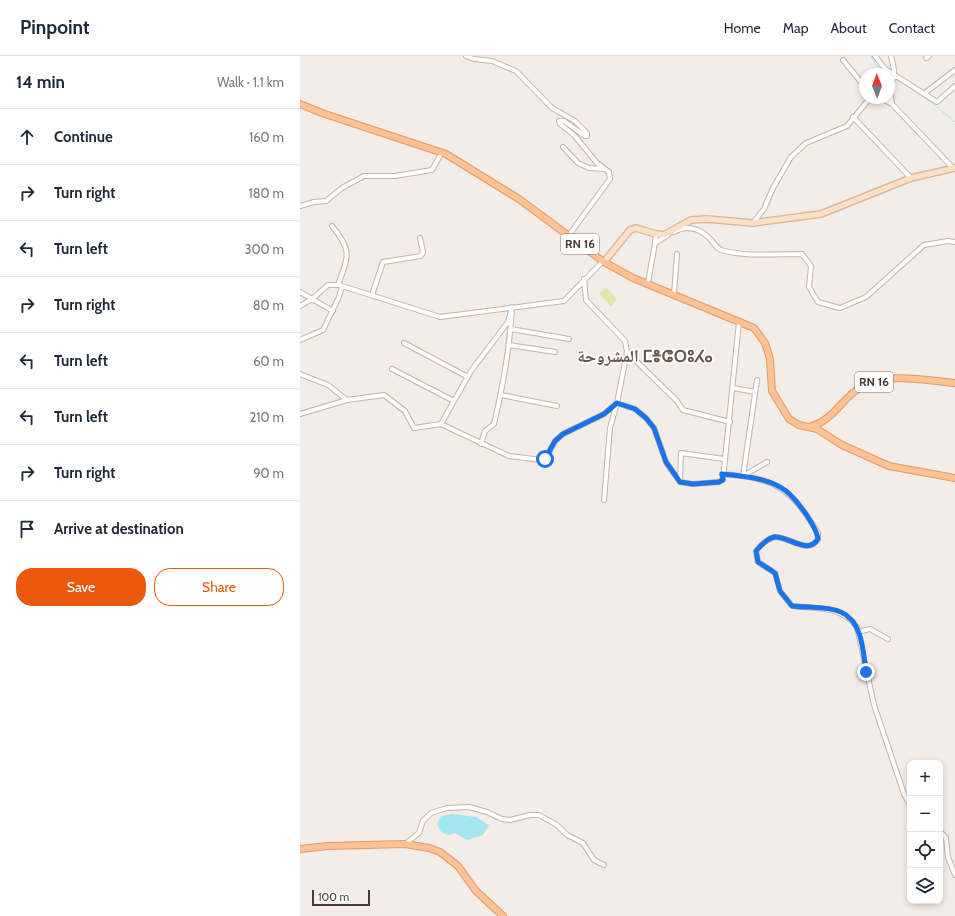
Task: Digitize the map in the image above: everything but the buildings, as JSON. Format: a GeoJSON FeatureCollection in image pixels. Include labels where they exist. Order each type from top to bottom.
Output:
{"type":"FeatureCollection","features":[{"type":"Feature","properties":{"kind":"main road","name":"RN 16"},"geometry":{"type":"LineString","coordinates":[[300,104],[322,113],[442,152],[519,199],[603,262],[633,278],[754,328],[765,342],[770,359],[772,391],[789,419],[817,429],[842,444],[889,466],[955,478]]}},
{"type":"Feature","properties":{"kind":"main road"},"geometry":{"type":"LineString","coordinates":[[603,262],[630,230],[636,228],[664,235],[691,220],[706,219],[753,223],[821,214],[911,178],[954,168]]}},
{"type":"Feature","properties":{"kind":"main road","name":"RN 16"},"geometry":{"type":"LineString","coordinates":[[809,427],[820,424],[827,419],[854,392],[866,384],[881,380],[902,378],[955,383]]}},
{"type":"Feature","properties":{"kind":"main road"},"geometry":{"type":"LineString","coordinates":[[300,849],[328,846],[405,844],[429,848],[440,852],[458,866],[476,891],[504,916]]}},
{"type":"Feature","properties":{"kind":"street"},"geometry":{"type":"LineString","coordinates":[[466,56],[474,59],[492,61],[516,71],[552,108],[575,121],[587,133],[587,136],[585,136],[564,121],[559,121],[609,172],[610,179],[569,235]]}},
{"type":"Feature","properties":{"kind":"street"},"geometry":{"type":"LineString","coordinates":[[875,56],[885,68]]}},
{"type":"Feature","properties":{"kind":"street"},"geometry":{"type":"LineString","coordinates":[[891,56],[893,68]]}},
{"type":"Feature","properties":{"kind":"street"},"geometry":{"type":"LineString","coordinates":[[843,60],[859,80]]}},
{"type":"Feature","properties":{"kind":"street"},"geometry":{"type":"LineString","coordinates":[[925,94],[955,70]]}},
{"type":"Feature","properties":{"kind":"street"},"geometry":{"type":"LineString","coordinates":[[895,76],[937,102],[955,86]]}},
{"type":"Feature","properties":{"kind":"street"},"geometry":{"type":"LineString","coordinates":[[753,223],[764,209],[773,188],[791,157],[806,143],[847,126],[852,117],[864,104]]}},
{"type":"Feature","properties":{"kind":"street"},"geometry":{"type":"LineString","coordinates":[[892,104],[954,168]]}},
{"type":"Feature","properties":{"kind":"street"},"geometry":{"type":"LineString","coordinates":[[852,117],[911,178]]}},
{"type":"Feature","properties":{"kind":"street"},"geometry":{"type":"LineString","coordinates":[[563,147],[578,163],[589,168],[605,169]]}},
{"type":"Feature","properties":{"kind":"street"},"geometry":{"type":"LineString","coordinates":[[300,206],[314,202],[326,201],[342,188],[364,176],[395,176],[432,170],[442,152]]}},
{"type":"Feature","properties":{"kind":"street"},"geometry":{"type":"LineString","coordinates":[[300,340],[323,330],[339,297],[340,285],[347,258],[347,250],[341,237],[332,226]]}},
{"type":"Feature","properties":{"kind":"street"},"geometry":{"type":"LineString","coordinates":[[655,243],[678,230],[692,228],[703,233],[721,250],[742,253],[802,254],[811,266],[809,287],[818,302],[840,308],[866,297],[924,245],[948,241],[955,242]]}},
{"type":"Feature","properties":{"kind":"street"},"geometry":{"type":"LineString","coordinates":[[648,283],[656,234]]}},
{"type":"Feature","properties":{"kind":"street"},"geometry":{"type":"LineString","coordinates":[[372,295],[383,262],[421,256],[423,252],[420,238]]}},
{"type":"Feature","properties":{"kind":"street"},"geometry":{"type":"LineString","coordinates":[[674,294],[678,254]]}},
{"type":"Feature","properties":{"kind":"street"},"geometry":{"type":"LineString","coordinates":[[300,306],[312,300],[328,285],[340,285],[440,317],[564,301],[584,279],[603,262]]}},
{"type":"Feature","properties":{"kind":"street"},"geometry":{"type":"LineString","coordinates":[[584,279],[586,300],[624,342],[626,352],[617,403],[610,428],[604,500]]}},
{"type":"Feature","properties":{"kind":"street"},"geometry":{"type":"LineString","coordinates":[[300,292],[332,311]]}},
{"type":"Feature","properties":{"kind":"street"},"geometry":{"type":"LineString","coordinates":[[481,444],[484,431],[494,424],[501,394],[509,345],[512,307]]}},
{"type":"Feature","properties":{"kind":"street"},"geometry":{"type":"LineString","coordinates":[[442,424],[468,376],[508,322],[512,307]]}},
{"type":"Feature","properties":{"kind":"street"},"geometry":{"type":"LineString","coordinates":[[617,403],[635,409],[646,418],[654,428],[666,462],[680,482],[693,484],[719,482],[723,480],[722,474],[730,422],[740,322]]}},
{"type":"Feature","properties":{"kind":"street"},"geometry":{"type":"LineString","coordinates":[[511,329],[569,339]]}},
{"type":"Feature","properties":{"kind":"street"},"geometry":{"type":"LineString","coordinates":[[404,343],[468,376]]}},
{"type":"Feature","properties":{"kind":"street"},"geometry":{"type":"LineString","coordinates":[[509,345],[555,352]]}},
{"type":"Feature","properties":{"kind":"street"},"geometry":{"type":"LineString","coordinates":[[626,352],[677,401],[683,410],[730,422]]}},
{"type":"Feature","properties":{"kind":"street"},"geometry":{"type":"LineString","coordinates":[[392,369],[454,401]]}},
{"type":"Feature","properties":{"kind":"street"},"geometry":{"type":"LineString","coordinates":[[300,374],[328,385],[347,400]]}},
{"type":"Feature","properties":{"kind":"street"},"geometry":{"type":"LineString","coordinates":[[743,476],[757,380]]}},
{"type":"Feature","properties":{"kind":"street"},"geometry":{"type":"LineString","coordinates":[[733,388],[755,392]]}},
{"type":"Feature","properties":{"kind":"street"},"geometry":{"type":"LineString","coordinates":[[501,394],[557,406]]}},
{"type":"Feature","properties":{"kind":"street"},"geometry":{"type":"LineString","coordinates":[[300,414],[347,400],[384,395],[405,411],[414,428],[442,424],[481,444],[509,456],[542,460],[547,456],[555,441],[563,434],[604,414],[617,403]]}},
{"type":"Feature","properties":{"kind":"street"},"geometry":{"type":"LineString","coordinates":[[680,482],[681,453],[724,459]]}},
{"type":"Feature","properties":{"kind":"street"},"geometry":{"type":"LineString","coordinates":[[743,476],[767,462]]}},
{"type":"Feature","properties":{"kind":"street"},"geometry":{"type":"LineString","coordinates":[[722,474],[743,476],[767,482],[784,489],[794,498],[818,533],[818,539],[812,545],[800,545],[773,537],[756,551],[758,562],[775,573],[780,591],[792,606],[841,612],[852,620],[858,632],[874,705],[907,800]]}},
{"type":"Feature","properties":{"kind":"street"},"geometry":{"type":"LineString","coordinates":[[858,632],[870,629],[888,639]]}},
{"type":"Feature","properties":{"kind":"street"},"geometry":{"type":"LineString","coordinates":[[405,844],[419,833],[424,821],[431,813],[447,808],[469,807],[487,812],[502,819],[510,820],[530,815],[539,815],[557,825],[567,835],[583,843],[594,860],[604,864]]}},
{"type":"Feature","properties":{"kind":"street"},"geometry":{"type":"LineString","coordinates":[[941,832],[946,838],[948,857],[955,875]]}},
{"type":"Feature","properties":{"kind":"green space"},"geometry":{"type":"Polygon","coordinates":[[[606,287],[617,299],[611,307],[599,294],[606,287]]]}},
{"type":"Feature","properties":{"kind":"water"},"geometry":{"type":"Polygon","coordinates":[[[452,814],[476,817],[489,825],[483,835],[467,840],[455,833],[448,835],[441,832],[437,824],[441,816],[452,814]]]}},
{"type":"Feature","properties":{"kind":"waterway"},"geometry":{"type":"LineString","coordinates":[[871,56],[879,68]]}},
{"type":"Feature","properties":{"kind":"waterway"},"geometry":{"type":"LineString","coordinates":[[895,78],[931,102],[955,122]]}},
{"type":"Feature","properties":{"kind":"district","name":"المشروحة ⵎⴻⵛⵔⵓⵃⴰ"},"geometry":{"type":"Point","coordinates":[645,356]}},
{"type":"Feature","properties":{"kind":"route"},"geometry":{"type":"LineString","coordinates":[[545,459],[555,441],[563,434],[604,414],[617,403],[635,409],[646,418],[654,428],[666,462],[670,470],[680,482],[693,484],[719,482],[723,480],[722,474],[743,476],[767,482],[784,489],[794,498],[818,533],[817,542],[812,545],[800,545],[773,537],[756,551],[758,562],[775,573],[780,591],[792,606],[841,612],[852,620],[857,627],[862,645],[866,672]]}}]}
